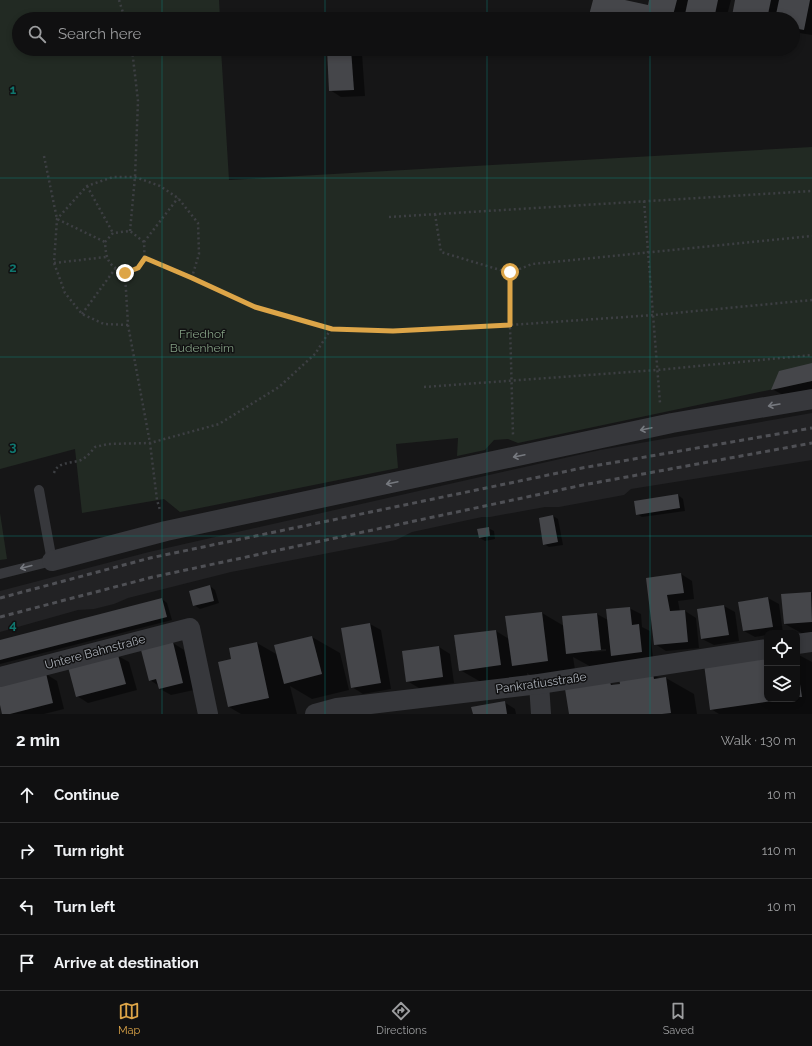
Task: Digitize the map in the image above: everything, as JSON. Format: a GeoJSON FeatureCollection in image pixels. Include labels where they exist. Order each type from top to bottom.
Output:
{"type":"FeatureCollection","features":[{"type":"Feature","properties":{"kind":"street"},"geometry":{"type":"LineString","coordinates":[[52,561],[166,531],[672,423],[812,398]]}},
{"type":"Feature","properties":{"kind":"street","name":"Untere Bahnstraße"},"geometry":{"type":"LineString","coordinates":[[0,677],[190,628],[208,714]]}},
{"type":"Feature","properties":{"kind":"street"},"geometry":{"type":"LineString","coordinates":[[800,644],[812,642]]}},
{"type":"Feature","properties":{"kind":"street","name":"Pankratiusstraße"},"geometry":{"type":"LineString","coordinates":[[315,714],[337,708],[538,684],[764,649]]}},
{"type":"Feature","properties":{"kind":"street"},"geometry":{"type":"LineString","coordinates":[[538,684],[541,714]]}},
{"type":"Feature","properties":{"kind":"lane"},"geometry":{"type":"LineString","coordinates":[[0,574],[52,561],[39,490]]}},
{"type":"Feature","properties":{"kind":"path"},"geometry":{"type":"LineString","coordinates":[[119,0],[123,12]]}},
{"type":"Feature","properties":{"kind":"path"},"geometry":{"type":"LineString","coordinates":[[130,231],[136,177],[138,101],[133,56]]}},
{"type":"Feature","properties":{"kind":"path"},"geometry":{"type":"LineString","coordinates":[[44,156],[57,219],[54,263],[65,293],[82,314],[104,324],[128,325]]}},
{"type":"Feature","properties":{"kind":"path"},"geometry":{"type":"LineString","coordinates":[[57,219],[87,186],[113,177],[136,177],[160,186],[178,198],[198,223],[199,254],[192,278]]}},
{"type":"Feature","properties":{"kind":"path"},"geometry":{"type":"LineString","coordinates":[[87,186],[113,233]]}},
{"type":"Feature","properties":{"kind":"path"},"geometry":{"type":"LineString","coordinates":[[389,217],[812,190]]}},
{"type":"Feature","properties":{"kind":"path"},"geometry":{"type":"LineString","coordinates":[[144,242],[130,231],[113,233],[105,242],[106,257],[115,269],[125,273],[138,268],[145,258],[144,242],[178,198]]}},
{"type":"Feature","properties":{"kind":"path"},"geometry":{"type":"LineString","coordinates":[[644,201],[661,408]]}},
{"type":"Feature","properties":{"kind":"path"},"geometry":{"type":"LineString","coordinates":[[435,214],[440,252],[510,272],[532,264],[812,236]]}},
{"type":"Feature","properties":{"kind":"path"},"geometry":{"type":"LineString","coordinates":[[57,219],[105,242]]}},
{"type":"Feature","properties":{"kind":"path"},"geometry":{"type":"LineString","coordinates":[[54,263],[106,257]]}},
{"type":"Feature","properties":{"kind":"path"},"geometry":{"type":"LineString","coordinates":[[145,258],[255,307],[332,329],[393,331],[510,325],[654,315],[812,300]]}},
{"type":"Feature","properties":{"kind":"path"},"geometry":{"type":"LineString","coordinates":[[82,314],[115,269]]}},
{"type":"Feature","properties":{"kind":"path"},"geometry":{"type":"LineString","coordinates":[[510,272],[511,380],[514,457]]}},
{"type":"Feature","properties":{"kind":"path"},"geometry":{"type":"LineString","coordinates":[[125,273],[128,325],[150,443],[157,500],[166,531]]}},
{"type":"Feature","properties":{"kind":"path"},"geometry":{"type":"LineString","coordinates":[[54,473],[56,467],[61,464],[81,460],[88,455],[95,446],[108,444],[150,443],[219,424],[279,387],[315,354],[332,329]]}},
{"type":"Feature","properties":{"kind":"path"},"geometry":{"type":"LineString","coordinates":[[424,387],[657,370],[812,355]]}},
{"type":"Feature","properties":{"kind":"shaded area"},"geometry":{"type":"Polygon","coordinates":[[[812,413],[812,460],[631,489],[624,495],[559,507],[545,507],[490,517],[482,517],[412,532],[396,540],[231,572],[128,598],[114,604],[94,609],[78,610],[0,632],[0,591],[149,552],[600,450],[812,413]]]}},
{"type":"Feature","properties":{"kind":"green space","name":"Friedhof Budenheim"},"geometry":{"type":"Polygon","coordinates":[[[0,0],[219,0],[220,12],[12,12],[12,56],[221,56],[229,180],[812,147],[812,381],[518,443],[508,439],[494,440],[485,450],[457,456],[458,438],[396,444],[398,468],[180,512],[164,499],[82,513],[75,449],[0,469],[0,0]]]}},
{"type":"Feature","properties":{"kind":"green space"},"geometry":{"type":"Polygon","coordinates":[[[0,513],[7,559],[0,560],[0,513]]]}},
{"type":"Feature","properties":{"kind":"building"},"geometry":{"type":"Polygon","coordinates":[[[593,0],[625,0],[648,5],[649,0],[677,0],[674,12],[590,12],[593,0]]]}},
{"type":"Feature","properties":{"kind":"building"},"geometry":{"type":"Polygon","coordinates":[[[688,0],[718,0],[715,12],[685,12],[688,0]]]}},
{"type":"Feature","properties":{"kind":"building"},"geometry":{"type":"Polygon","coordinates":[[[735,0],[771,0],[768,12],[733,12],[735,0]]]}},
{"type":"Feature","properties":{"kind":"building"},"geometry":{"type":"Polygon","coordinates":[[[779,0],[810,0],[804,30],[800,29],[800,12],[776,12],[779,0]]]}},
{"type":"Feature","properties":{"kind":"building"},"geometry":{"type":"Polygon","coordinates":[[[327,56],[352,56],[354,90],[329,91],[327,56]]]}},
{"type":"Feature","properties":{"kind":"building"},"geometry":{"type":"Polygon","coordinates":[[[812,363],[812,381],[771,390],[779,371],[812,363]]]}},
{"type":"Feature","properties":{"kind":"building"},"geometry":{"type":"Polygon","coordinates":[[[678,494],[680,508],[636,515],[634,501],[678,494]]]}},
{"type":"Feature","properties":{"kind":"building"},"geometry":{"type":"Polygon","coordinates":[[[553,515],[558,542],[543,545],[539,518],[553,515]]]}},
{"type":"Feature","properties":{"kind":"building"},"geometry":{"type":"Polygon","coordinates":[[[489,527],[490,536],[479,538],[477,529],[489,527]]]}},
{"type":"Feature","properties":{"kind":"building"},"geometry":{"type":"Polygon","coordinates":[[[681,573],[684,593],[667,595],[670,611],[685,610],[688,642],[654,645],[646,578],[681,573]]]}},
{"type":"Feature","properties":{"kind":"building"},"geometry":{"type":"Polygon","coordinates":[[[210,585],[214,601],[193,606],[189,591],[210,585]]]}},
{"type":"Feature","properties":{"kind":"building"},"geometry":{"type":"Polygon","coordinates":[[[811,592],[812,622],[784,624],[781,594],[811,592]]]}},
{"type":"Feature","properties":{"kind":"building"},"geometry":{"type":"Polygon","coordinates":[[[768,597],[773,627],[743,631],[738,602],[768,597]]]}},
{"type":"Feature","properties":{"kind":"building"},"geometry":{"type":"Polygon","coordinates":[[[162,598],[167,617],[0,660],[0,640],[162,598]]]}},
{"type":"Feature","properties":{"kind":"building"},"geometry":{"type":"Polygon","coordinates":[[[724,605],[729,635],[701,639],[697,609],[724,605]]]}},
{"type":"Feature","properties":{"kind":"building"},"geometry":{"type":"Polygon","coordinates":[[[630,607],[632,625],[639,624],[642,652],[611,656],[606,609],[630,607]]]}},
{"type":"Feature","properties":{"kind":"building"},"geometry":{"type":"Polygon","coordinates":[[[542,612],[548,661],[512,666],[505,616],[542,612]]]}},
{"type":"Feature","properties":{"kind":"building"},"geometry":{"type":"Polygon","coordinates":[[[597,613],[601,650],[566,654],[562,616],[597,613]]]}},
{"type":"Feature","properties":{"kind":"building"},"geometry":{"type":"Polygon","coordinates":[[[370,623],[381,683],[351,688],[341,628],[370,623]]]}},
{"type":"Feature","properties":{"kind":"building"},"geometry":{"type":"Polygon","coordinates":[[[496,630],[501,665],[459,671],[454,635],[496,630]]]}},
{"type":"Feature","properties":{"kind":"building"},"geometry":{"type":"Polygon","coordinates":[[[312,636],[322,674],[284,684],[274,645],[312,636]]]}},
{"type":"Feature","properties":{"kind":"building"},"geometry":{"type":"Polygon","coordinates":[[[173,642],[183,683],[159,689],[156,679],[149,681],[141,650],[173,642]]]}},
{"type":"Feature","properties":{"kind":"building"},"geometry":{"type":"Polygon","coordinates":[[[257,642],[269,698],[228,707],[218,662],[231,659],[229,648],[257,642]]]}},
{"type":"Feature","properties":{"kind":"building"},"geometry":{"type":"Polygon","coordinates":[[[439,646],[443,677],[406,682],[402,651],[439,646]]]}},
{"type":"Feature","properties":{"kind":"building"},"geometry":{"type":"Polygon","coordinates":[[[118,655],[126,684],[76,697],[68,667],[118,655]]]}},
{"type":"Feature","properties":{"kind":"building"},"geometry":{"type":"Polygon","coordinates":[[[764,655],[765,702],[710,710],[704,664],[764,655]]]}},
{"type":"Feature","properties":{"kind":"building"},"geometry":{"type":"Polygon","coordinates":[[[46,673],[53,703],[10,714],[2,714],[0,705],[0,685],[46,673]]]}},
{"type":"Feature","properties":{"kind":"building"},"geometry":{"type":"Polygon","coordinates":[[[653,674],[654,679],[666,677],[671,713],[569,714],[565,689],[610,682],[611,685],[620,684],[619,678],[653,674]]]}},
{"type":"Feature","properties":{"kind":"building"},"geometry":{"type":"Polygon","coordinates":[[[800,684],[802,697],[800,697],[800,684]]]}},
{"type":"Feature","properties":{"kind":"building"},"geometry":{"type":"Polygon","coordinates":[[[505,701],[507,714],[473,714],[471,707],[505,701]]]}},
{"type":"Feature","properties":{"kind":"railway"},"geometry":{"type":"LineString","coordinates":[[0,598],[150,558],[582,468],[812,428]]}},
{"type":"Feature","properties":{"kind":"railway"},"geometry":{"type":"LineString","coordinates":[[0,617],[153,577],[583,485],[812,443]]}},
{"type":"Feature","properties":{"kind":"route"},"geometry":{"type":"LineString","coordinates":[[125,273],[138,268],[145,258],[255,307],[332,329],[393,331],[510,325],[510,272]]}}]}
